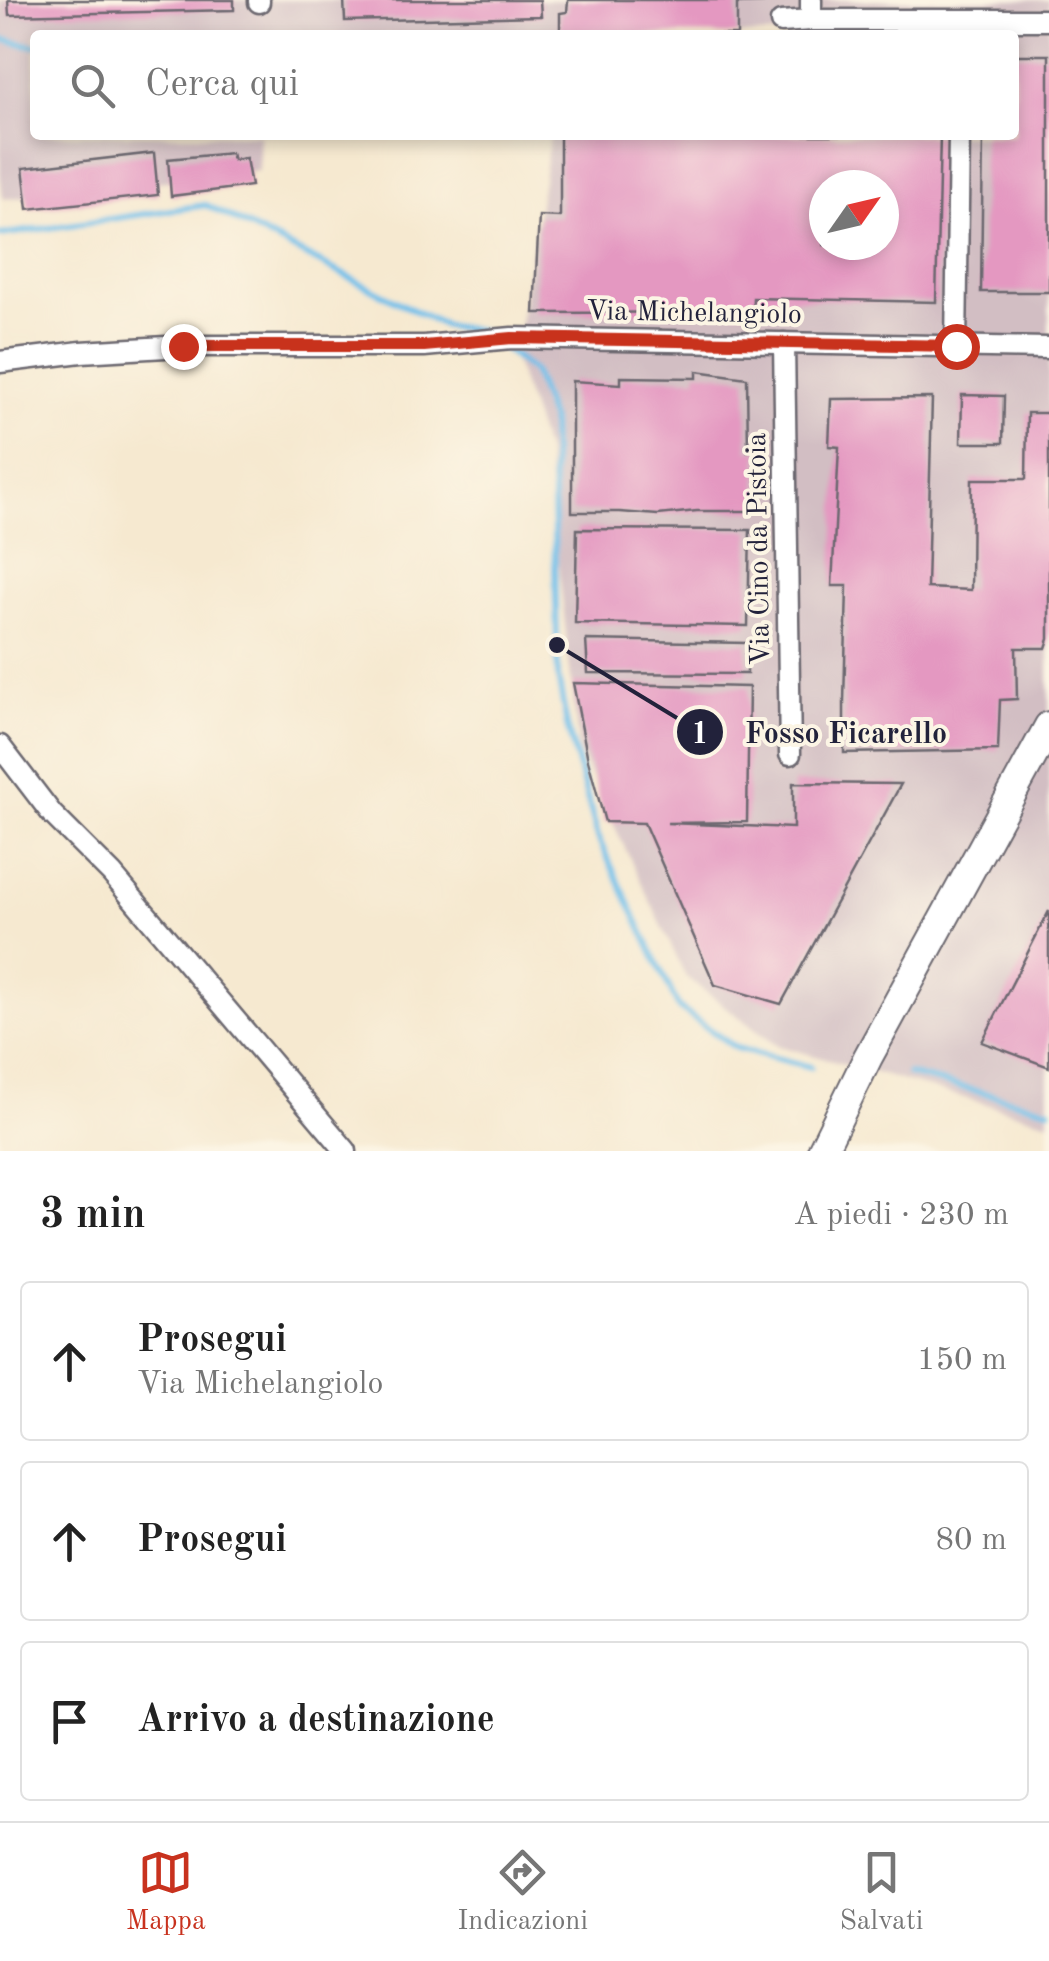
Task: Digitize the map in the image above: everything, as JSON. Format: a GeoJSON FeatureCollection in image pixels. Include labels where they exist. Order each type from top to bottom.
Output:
{"type":"FeatureCollection","features":[{"type":"Feature","properties":{"kind":"main road"},"geometry":{"type":"LineString","coordinates":[[822,1151],[868,1057],[1049,726]]}},
{"type":"Feature","properties":{"kind":"street"},"geometry":{"type":"LineString","coordinates":[[780,22],[811,10],[961,28],[1049,20]]}},
{"type":"Feature","properties":{"kind":"street"},"geometry":{"type":"LineString","coordinates":[[956,346],[960,140]]}},
{"type":"Feature","properties":{"kind":"street","name":"Via Michelangiolo"},"geometry":{"type":"LineString","coordinates":[[0,362],[183,346],[424,346],[512,338],[1049,348]]}},
{"type":"Feature","properties":{"kind":"street","name":"Via Cino da Pistoia"},"geometry":{"type":"LineString","coordinates":[[784,343],[790,754]]}},
{"type":"Feature","properties":{"kind":"street"},"geometry":{"type":"LineString","coordinates":[[0,746],[52,814],[112,874],[346,1151]]}},
{"type":"Feature","properties":{"kind":"shaded area"},"geometry":{"type":"Polygon","coordinates":[[[0,0],[1049,0],[1049,1122],[776,1045],[686,977],[579,751],[546,453],[514,360],[549,140],[1019,140],[1019,30],[30,30],[30,140],[260,140],[258,171],[3,199],[0,0]]]}},
{"type":"Feature","properties":{"kind":"building"},"geometry":{"type":"Polygon","coordinates":[[[8,0],[234,0],[234,10],[9,15],[8,0]]]}},
{"type":"Feature","properties":{"kind":"building"},"geometry":{"type":"Polygon","coordinates":[[[344,0],[540,0],[541,16],[345,21],[344,0]]]}},
{"type":"Feature","properties":{"kind":"building"},"geometry":{"type":"Polygon","coordinates":[[[568,0],[763,0],[737,4],[737,30],[560,30],[560,13],[567,12],[568,0]]]}},
{"type":"Feature","properties":{"kind":"building"},"geometry":{"type":"Polygon","coordinates":[[[1019,55],[1049,55],[1049,292],[981,292],[983,140],[1019,140],[1019,55]]]}},
{"type":"Feature","properties":{"kind":"building"},"geometry":{"type":"Polygon","coordinates":[[[560,140],[940,140],[936,302],[753,298],[752,312],[534,313],[539,216],[560,217],[560,140]]]}},
{"type":"Feature","properties":{"kind":"building"},"geometry":{"type":"Polygon","coordinates":[[[154,153],[158,195],[28,209],[23,168],[154,153]]]}},
{"type":"Feature","properties":{"kind":"building"},"geometry":{"type":"Polygon","coordinates":[[[231,153],[233,160],[246,158],[251,186],[171,196],[168,159],[231,153]]]}},
{"type":"Feature","properties":{"kind":"building"},"geometry":{"type":"Polygon","coordinates":[[[697,371],[747,378],[748,451],[758,450],[757,511],[658,515],[572,512],[572,381],[621,384],[621,377],[697,378],[697,371]]]}},
{"type":"Feature","properties":{"kind":"building"},"geometry":{"type":"Polygon","coordinates":[[[962,395],[1004,396],[1003,443],[961,443],[962,395]]]}},
{"type":"Feature","properties":{"kind":"building"},"geometry":{"type":"Polygon","coordinates":[[[932,398],[927,588],[971,590],[972,479],[1026,479],[1027,413],[1049,413],[1049,639],[1046,648],[1016,648],[1017,699],[1000,700],[998,750],[844,753],[847,586],[832,586],[839,447],[829,446],[831,399],[932,398]]]}},
{"type":"Feature","properties":{"kind":"building"},"geometry":{"type":"Polygon","coordinates":[[[577,529],[750,530],[748,626],[575,623],[577,529]]]}},
{"type":"Feature","properties":{"kind":"building"},"geometry":{"type":"Polygon","coordinates":[[[586,640],[747,643],[747,674],[588,673],[586,640]]]}},
{"type":"Feature","properties":{"kind":"building"},"geometry":{"type":"Polygon","coordinates":[[[573,683],[749,687],[747,822],[667,823],[793,828],[793,783],[901,784],[781,1004],[715,985],[644,823],[605,822],[573,683]]]}},
{"type":"Feature","properties":{"kind":"building"},"geometry":{"type":"Polygon","coordinates":[[[1049,911],[1049,1067],[982,1042],[1049,911]]]}},
{"type":"Feature","properties":{"kind":"waterway"},"geometry":{"type":"LineString","coordinates":[[0,39],[30,45]]}},
{"type":"Feature","properties":{"kind":"waterway"},"geometry":{"type":"LineString","coordinates":[[0,235],[206,205],[445,326],[484,334]]}},
{"type":"Feature","properties":{"kind":"waterway"},"geometry":{"type":"LineString","coordinates":[[498,344],[533,371],[551,421],[558,677],[567,726],[599,840],[679,1008],[736,1048],[811,1067]]}},
{"type":"Feature","properties":{"kind":"waterway"},"geometry":{"type":"LineString","coordinates":[[908,1074],[1049,1109]]}},
{"type":"Feature","properties":{"kind":"place","name":"Fosso Ficarello"},"geometry":{"type":"Point","coordinates":[557,645]}},
{"type":"Feature","properties":{"kind":"route"},"geometry":{"type":"LineString","coordinates":[[183,346],[424,346],[512,338],[956,346]]}}]}
